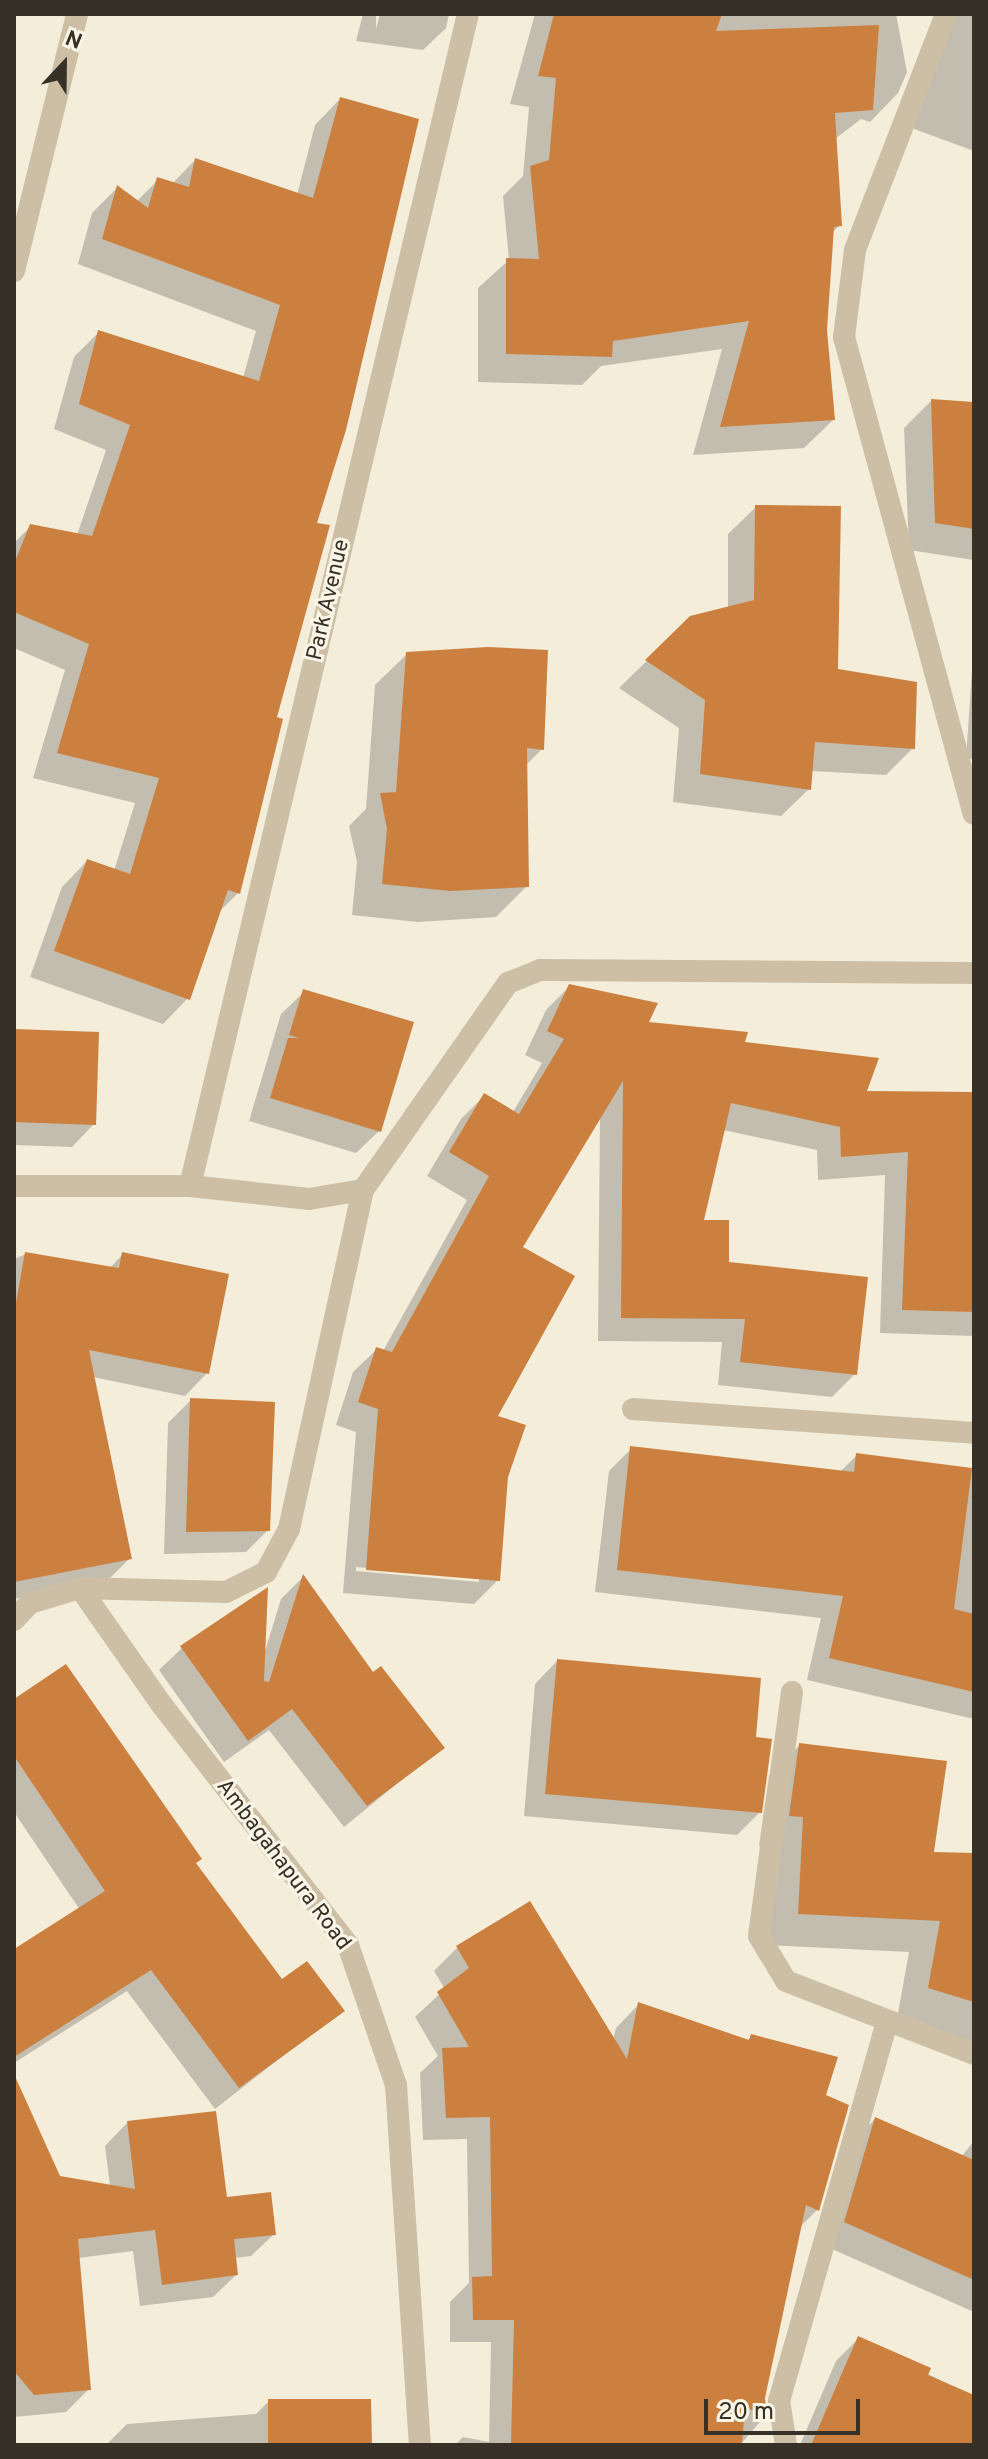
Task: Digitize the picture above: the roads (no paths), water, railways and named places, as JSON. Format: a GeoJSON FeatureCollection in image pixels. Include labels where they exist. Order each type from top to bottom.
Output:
{"type":"FeatureCollection","features":[{"type":"Feature","properties":{"kind":"street"},"geometry":{"type":"LineString","coordinates":[[14,271],[77,14]]}},
{"type":"Feature","properties":{"kind":"street","name":"Park Avenue"},"geometry":{"type":"LineString","coordinates":[[190,1186],[468,14]]}},
{"type":"Feature","properties":{"kind":"street"},"geometry":{"type":"LineString","coordinates":[[946,14],[855,250],[844,337],[974,814]]}},
{"type":"Feature","properties":{"kind":"street"},"geometry":{"type":"LineString","coordinates":[[14,1620],[30,1603],[80,1588],[226,1592],[266,1572],[289,1529],[363,1190],[508,983],[541,970],[974,973]]}},
{"type":"Feature","properties":{"kind":"street"},"geometry":{"type":"LineString","coordinates":[[14,1186],[190,1186],[309,1199],[363,1190]]}},
{"type":"Feature","properties":{"kind":"street"},"geometry":{"type":"LineString","coordinates":[[633,1409],[974,1433]]}},
{"type":"Feature","properties":{"kind":"street","name":"Ambagahapura Road"},"geometry":{"type":"LineString","coordinates":[[80,1588],[162,1705],[348,1945],[396,2085],[420,2445]]}},
{"type":"Feature","properties":{"kind":"street"},"geometry":{"type":"LineString","coordinates":[[792,1692],[759,1936],[786,1981],[974,2054]]}},
{"type":"Feature","properties":{"kind":"street"},"geometry":{"type":"LineString","coordinates":[[786,2445],[779,2401],[887,2022]]}}]}
